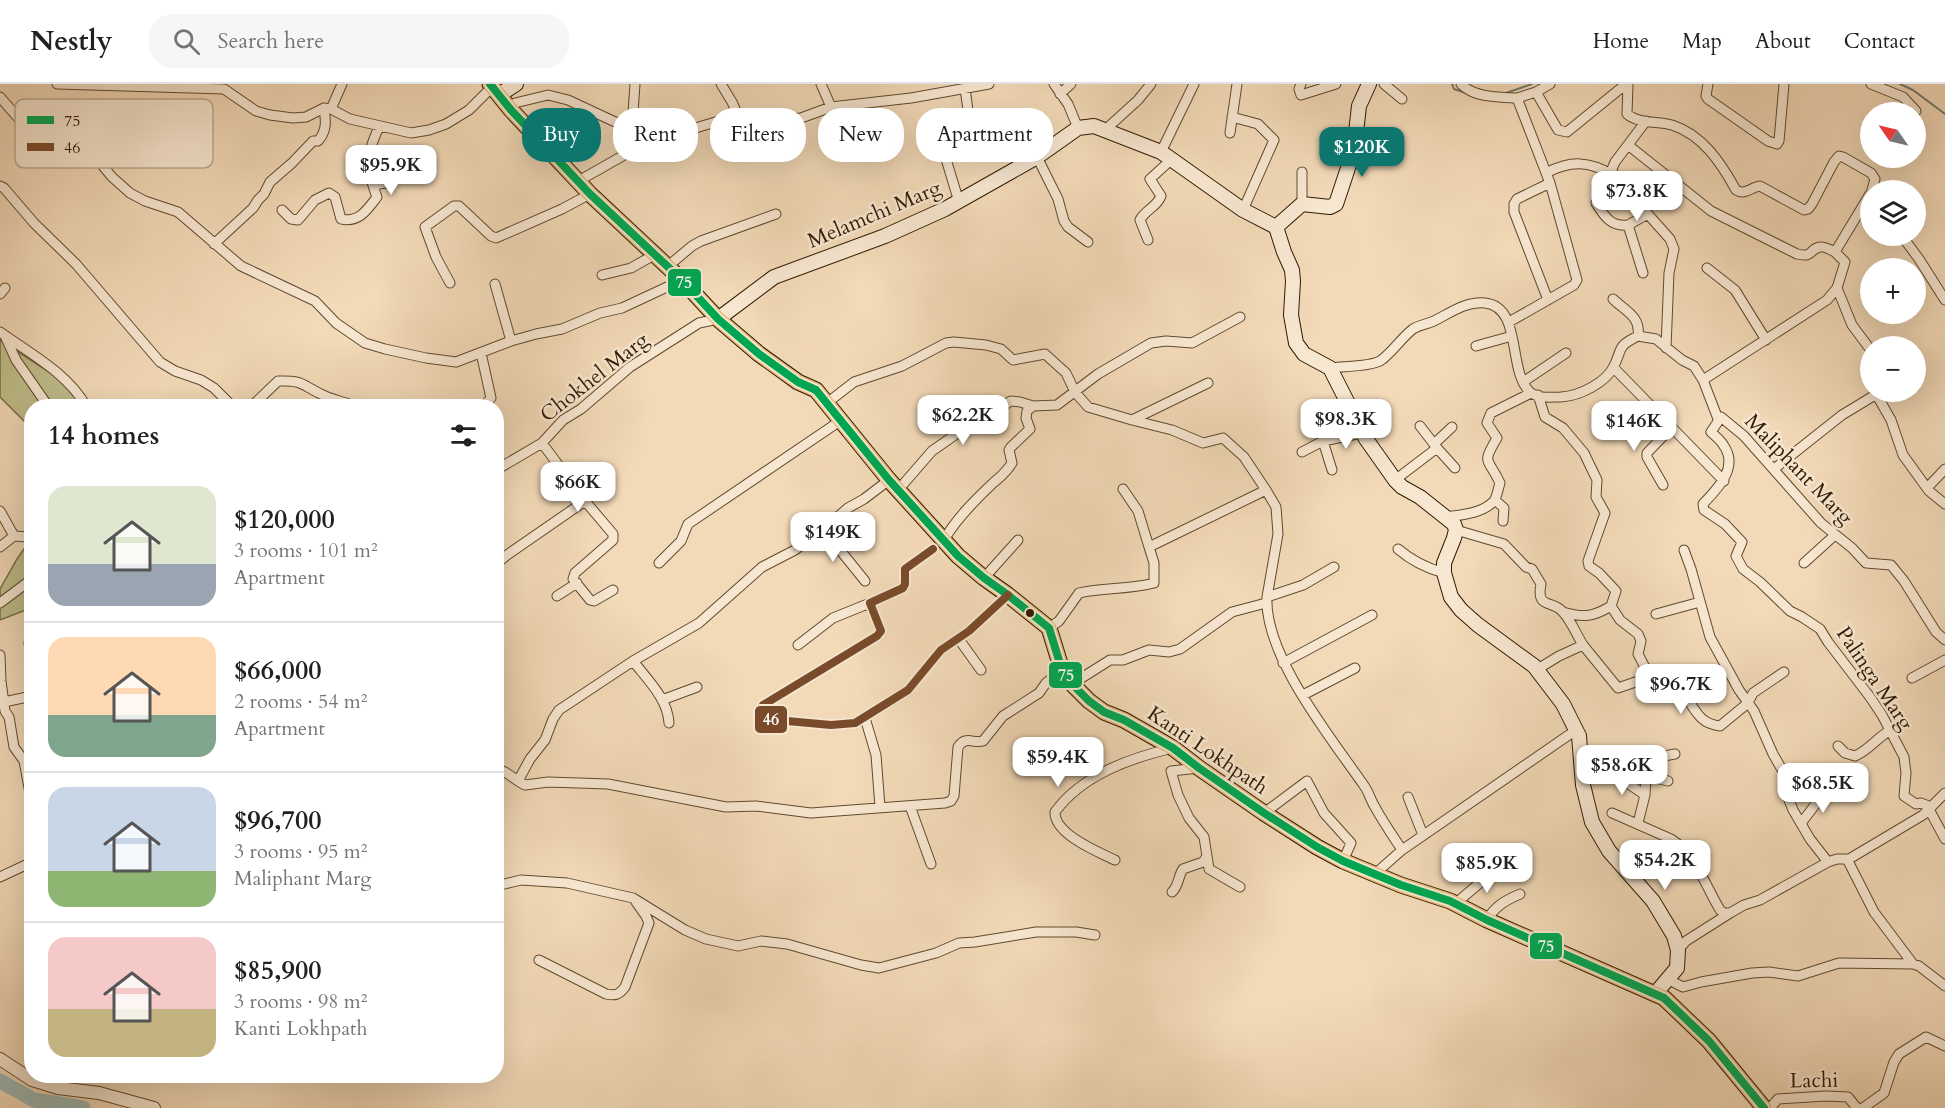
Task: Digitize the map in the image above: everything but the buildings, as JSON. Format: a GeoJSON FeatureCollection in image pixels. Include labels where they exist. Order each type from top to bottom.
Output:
{"type":"FeatureCollection","features":[{"type":"Feature","properties":{"kind":"main road"},"geometry":{"type":"LineString","coordinates":[[516,84],[493,89],[585,188],[682,280],[718,319],[759,354],[798,382],[816,390],[939,544],[1049,628]]}},
{"type":"Feature","properties":{"kind":"main road"},"geometry":{"type":"LineString","coordinates":[[1276,227],[1302,204],[1330,207],[1336,204],[1354,150],[1359,106],[1369,84]]}},
{"type":"Feature","properties":{"kind":"main road"},"geometry":{"type":"LineString","coordinates":[[1078,128],[1094,126],[1166,156],[1243,210],[1276,227],[1292,270],[1291,315],[1296,343],[1304,354],[1324,365],[1362,433],[1395,480],[1454,525],[1456,530],[1444,563],[1444,573],[1448,592],[1461,610],[1534,666],[1563,705],[1580,736],[1583,785],[1592,822],[1609,851],[1653,901],[1674,936],[1678,950],[1677,968],[1654,994]]}},
{"type":"Feature","properties":{"kind":"main road","name":"Melamchi Marg"},"geometry":{"type":"LineString","coordinates":[[1053,146],[1078,128]]}},
{"type":"Feature","properties":{"kind":"main road","name":"Melamchi Marg"},"geometry":{"type":"LineString","coordinates":[[718,319],[774,277],[916,223],[1027,162]]}},
{"type":"Feature","properties":{"kind":"main road","name":"Kanti Lokhpath"},"geometry":{"type":"LineString","coordinates":[[1049,628],[1062,670],[1072,684],[1104,712],[1124,720],[1173,748],[1264,813],[1343,861],[1455,904],[1664,998],[1709,1041],[1764,1108]]}},
{"type":"Feature","properties":{"kind":"street"},"geometry":{"type":"LineString","coordinates":[[57,84],[224,89],[256,111],[270,115],[306,117],[327,108],[350,119],[411,133],[446,124],[469,110],[493,89]]}},
{"type":"Feature","properties":{"kind":"street"},"geometry":{"type":"LineString","coordinates":[[214,244],[253,208],[270,182],[292,164],[313,141],[321,138],[326,130],[327,108],[342,84]]}},
{"type":"Feature","properties":{"kind":"street"},"geometry":{"type":"LineString","coordinates":[[633,108],[635,84]]}},
{"type":"Feature","properties":{"kind":"street"},"geometry":{"type":"LineString","coordinates":[[721,84],[735,108]]}},
{"type":"Feature","properties":{"kind":"street"},"geometry":{"type":"LineString","coordinates":[[821,84],[831,107]]}},
{"type":"Feature","properties":{"kind":"street"},"geometry":{"type":"LineString","coordinates":[[806,116],[831,107],[911,98],[989,84]]}},
{"type":"Feature","properties":{"kind":"street"},"geometry":{"type":"LineString","coordinates":[[1054,84],[1068,104],[1078,128]]}},
{"type":"Feature","properties":{"kind":"street"},"geometry":{"type":"LineString","coordinates":[[1060,94],[1071,84]]}},
{"type":"Feature","properties":{"kind":"street"},"geometry":{"type":"LineString","coordinates":[[1105,130],[1138,100],[1151,84]]}},
{"type":"Feature","properties":{"kind":"street"},"geometry":{"type":"LineString","coordinates":[[1148,240],[1140,220],[1161,196],[1150,179],[1166,156],[1194,84]]}},
{"type":"Feature","properties":{"kind":"street"},"geometry":{"type":"LineString","coordinates":[[1230,133],[1237,84]]}},
{"type":"Feature","properties":{"kind":"street"},"geometry":{"type":"LineString","coordinates":[[1301,84],[1299,89],[1301,95],[1336,84]]}},
{"type":"Feature","properties":{"kind":"street"},"geometry":{"type":"LineString","coordinates":[[1384,84],[1402,99]]}},
{"type":"Feature","properties":{"kind":"street"},"geometry":{"type":"LineString","coordinates":[[1461,84],[1468,91],[1517,98],[1536,92],[1550,84]]}},
{"type":"Feature","properties":{"kind":"street"},"geometry":{"type":"LineString","coordinates":[[1536,92],[1558,130],[1567,132],[1627,84]]}},
{"type":"Feature","properties":{"kind":"street"},"geometry":{"type":"LineString","coordinates":[[1627,84],[1627,114],[1633,119],[1672,126],[1693,135],[1719,161],[1736,190],[1740,192],[1760,186],[1804,210],[1808,209],[1839,156],[1871,173],[1875,180]]}},
{"type":"Feature","properties":{"kind":"street"},"geometry":{"type":"LineString","coordinates":[[1708,84],[1706,96],[1708,99],[1774,144],[1779,141],[1784,84]]}},
{"type":"Feature","properties":{"kind":"street"},"geometry":{"type":"LineString","coordinates":[[1871,84],[1903,97],[1908,102]]}},
{"type":"Feature","properties":{"kind":"street"},"geometry":{"type":"LineString","coordinates":[[958,202],[946,159],[950,151],[970,137],[965,88]]}},
{"type":"Feature","properties":{"kind":"street"},"geometry":{"type":"LineString","coordinates":[[511,110],[514,103],[548,95],[568,100],[613,121]]}},
{"type":"Feature","properties":{"kind":"street"},"geometry":{"type":"LineString","coordinates":[[0,98],[15,115]]}},
{"type":"Feature","properties":{"kind":"street"},"geometry":{"type":"LineString","coordinates":[[1509,322],[1574,285],[1577,280],[1550,183],[1517,98]]}},
{"type":"Feature","properties":{"kind":"street"},"geometry":{"type":"LineString","coordinates":[[1232,117],[1258,124],[1274,140],[1243,210]]}},
{"type":"Feature","properties":{"kind":"street"},"geometry":{"type":"LineString","coordinates":[[1613,175],[1612,169],[1615,162],[1646,121]]}},
{"type":"Feature","properties":{"kind":"street"},"geometry":{"type":"LineString","coordinates":[[282,210],[291,219],[298,220],[315,200],[329,194],[335,197],[341,219],[359,218],[378,197],[367,156],[379,127]]}},
{"type":"Feature","properties":{"kind":"street"},"geometry":{"type":"LineString","coordinates":[[1628,145],[1711,211],[1797,254],[1810,255],[1822,247],[1835,252],[1845,262],[1837,288],[1827,300],[1703,380]]}},
{"type":"Feature","properties":{"kind":"street"},"geometry":{"type":"LineString","coordinates":[[450,284],[436,257],[425,227],[454,206],[459,206],[496,238],[562,209],[585,188],[582,179],[613,161]]}},
{"type":"Feature","properties":{"kind":"street"},"geometry":{"type":"LineString","coordinates":[[1040,162],[1058,199],[1064,221],[1068,227],[1088,242]]}},
{"type":"Feature","properties":{"kind":"street"},"geometry":{"type":"LineString","coordinates":[[1546,173],[1559,166],[1588,164],[1599,166],[1613,175],[1670,239],[1674,249],[1668,273],[1666,348]]}},
{"type":"Feature","properties":{"kind":"street"},"geometry":{"type":"LineString","coordinates":[[105,168],[130,193],[145,201],[178,212],[241,266],[315,301],[336,322],[365,343],[426,358],[456,362],[511,341],[562,329],[600,313],[622,308],[682,280]]}},
{"type":"Feature","properties":{"kind":"street"},"geometry":{"type":"LineString","coordinates":[[1302,172],[1302,204]]}},
{"type":"Feature","properties":{"kind":"street"},"geometry":{"type":"LineString","coordinates":[[373,185],[400,177]]}},
{"type":"Feature","properties":{"kind":"street"},"geometry":{"type":"LineString","coordinates":[[1548,300],[1514,212],[1514,204],[1517,199],[1550,183]]}},
{"type":"Feature","properties":{"kind":"street"},"geometry":{"type":"LineString","coordinates":[[0,186],[76,264],[160,362],[175,371],[201,380],[225,399]]}},
{"type":"Feature","properties":{"kind":"street"},"geometry":{"type":"LineString","coordinates":[[1596,203],[1606,218],[1620,226],[1628,225],[1648,214]]}},
{"type":"Feature","properties":{"kind":"street"},"geometry":{"type":"LineString","coordinates":[[1835,252],[1860,210]]}},
{"type":"Feature","properties":{"kind":"street"},"geometry":{"type":"LineString","coordinates":[[667,267],[701,241],[776,214]]}},
{"type":"Feature","properties":{"kind":"street"},"geometry":{"type":"LineString","coordinates":[[1628,225],[1643,273]]}},
{"type":"Feature","properties":{"kind":"street"},"geometry":{"type":"LineString","coordinates":[[1909,246],[1945,300]]}},
{"type":"Feature","properties":{"kind":"street"},"geometry":{"type":"LineString","coordinates":[[602,275],[631,268],[654,255]]}},
{"type":"Feature","properties":{"kind":"street"},"geometry":{"type":"LineString","coordinates":[[1707,268],[1735,290],[1766,340]]}},
{"type":"Feature","properties":{"kind":"street"},"geometry":{"type":"LineString","coordinates":[[495,284],[511,341]]}},
{"type":"Feature","properties":{"kind":"street"},"geometry":{"type":"LineString","coordinates":[[1837,288],[1852,324],[1861,336]]}},
{"type":"Feature","properties":{"kind":"street"},"geometry":{"type":"LineString","coordinates":[[1613,299],[1636,317],[1639,328],[1638,336]]}},
{"type":"Feature","properties":{"kind":"street"},"geometry":{"type":"LineString","coordinates":[[1324,365],[1379,361],[1415,327],[1434,321],[1461,307],[1487,303],[1499,309],[1509,322],[1523,382],[1534,394],[1545,417],[1563,428],[1584,453],[1597,480],[1596,497],[1605,513],[1588,561],[1589,566],[1616,591],[1611,606],[1590,616],[1578,617],[1563,612]]}},
{"type":"Feature","properties":{"kind":"street"},"geometry":{"type":"LineString","coordinates":[[518,782],[530,759],[545,740],[556,714],[569,703],[633,661],[699,623],[762,567],[795,550],[848,508],[894,485],[932,451],[965,428],[1011,401],[1033,406],[1057,405],[1098,374],[1151,343],[1166,341],[1192,343],[1240,316]]}},
{"type":"Feature","properties":{"kind":"street","name":"Chokhel Marg"},"geometry":{"type":"LineString","coordinates":[[504,465],[542,443],[563,420],[581,409],[630,367],[699,323],[718,319]]}},
{"type":"Feature","properties":{"kind":"street"},"geometry":{"type":"LineString","coordinates":[[2,333],[16,360],[43,399]]}},
{"type":"Feature","properties":{"kind":"street"},"geometry":{"type":"LineString","coordinates":[[2,333],[62,376],[81,399]]}},
{"type":"Feature","properties":{"kind":"street"},"geometry":{"type":"LineString","coordinates":[[1476,346],[1512,336]]}},
{"type":"Feature","properties":{"kind":"street"},"geometry":{"type":"LineString","coordinates":[[1444,517],[1465,516],[1486,507],[1495,500],[1500,483],[1487,460],[1487,455],[1497,438],[1487,423],[1491,413],[1534,394],[1544,398],[1565,397],[1594,387],[1614,368],[1620,349],[1628,341],[1638,336],[1656,339],[1682,360],[1694,366],[1703,380],[1718,419]]}},
{"type":"Feature","properties":{"kind":"street"},"geometry":{"type":"LineString","coordinates":[[827,403],[854,382],[902,366],[946,343],[954,342],[1001,349],[1013,360],[1046,354],[1066,373],[1075,392],[1088,407],[1172,430],[1203,443],[1223,438],[1244,457],[1276,507],[1278,534],[1266,600],[1270,628],[1283,663],[1366,789],[1375,808],[1402,850]]}},
{"type":"Feature","properties":{"kind":"street"},"geometry":{"type":"LineString","coordinates":[[481,353],[490,399]]}},
{"type":"Feature","properties":{"kind":"street"},"geometry":{"type":"LineString","coordinates":[[1523,382],[1566,353]]}},
{"type":"Feature","properties":{"kind":"street"},"geometry":{"type":"LineString","coordinates":[[1614,368],[1724,481]]}},
{"type":"Feature","properties":{"kind":"street"},"geometry":{"type":"LineString","coordinates":[[259,399],[278,381],[301,382],[325,396],[339,399]]}},
{"type":"Feature","properties":{"kind":"street"},"geometry":{"type":"LineString","coordinates":[[1132,420],[1208,383]]}},
{"type":"Feature","properties":{"kind":"street"},"geometry":{"type":"LineString","coordinates":[[1774,469],[1862,402]]}},
{"type":"Feature","properties":{"kind":"street"},"geometry":{"type":"LineString","coordinates":[[1880,402],[1891,420],[1903,455],[1927,489],[1945,504]]}},
{"type":"Feature","properties":{"kind":"street"},"geometry":{"type":"LineString","coordinates":[[798,645],[833,618],[903,588],[905,569],[939,544],[957,519],[1004,475],[1012,463],[1011,447],[1030,429],[1026,418],[1027,411],[1033,406]]}},
{"type":"Feature","properties":{"kind":"street","name":"Maliphant Marg"},"geometry":{"type":"LineString","coordinates":[[1724,481],[1729,466],[1728,452],[1724,444],[1711,432],[1721,417],[1737,428],[1821,523],[1866,562],[1891,565],[1944,639]]}},
{"type":"Feature","properties":{"kind":"street"},"geometry":{"type":"LineString","coordinates":[[659,563],[681,541],[688,524],[840,421]]}},
{"type":"Feature","properties":{"kind":"street"},"geometry":{"type":"LineString","coordinates":[[1420,426],[1455,468]]}},
{"type":"Feature","properties":{"kind":"street"},"geometry":{"type":"LineString","coordinates":[[1395,480],[1435,446],[1452,427]]}},
{"type":"Feature","properties":{"kind":"street"},"geometry":{"type":"LineString","coordinates":[[1663,485],[1647,458],[1647,453],[1672,427]]}},
{"type":"Feature","properties":{"kind":"street"},"geometry":{"type":"LineString","coordinates":[[1302,452],[1323,441],[1362,433]]}},
{"type":"Feature","properties":{"kind":"street"},"geometry":{"type":"LineString","coordinates":[[1323,441],[1332,470]]}},
{"type":"Feature","properties":{"kind":"street"},"geometry":{"type":"LineString","coordinates":[[542,443],[614,538],[575,573],[573,579],[587,598],[594,601],[613,590]]}},
{"type":"Feature","properties":{"kind":"street"},"geometry":{"type":"LineString","coordinates":[[1927,489],[1945,469]]}},
{"type":"Feature","properties":{"kind":"street","name":"Palinga Marg"},"geometry":{"type":"LineString","coordinates":[[1724,481],[1703,504],[1704,510],[1725,524],[1742,542],[1736,556],[1743,569],[1790,611],[1820,629],[1827,642],[1882,715],[1904,757],[1906,773],[1904,796],[1916,804],[1921,803],[1931,807]]}},
{"type":"Feature","properties":{"kind":"street"},"geometry":{"type":"LineString","coordinates":[[1049,628],[1059,621],[1079,593],[1097,589],[1154,584],[1154,562],[1138,511],[1123,489]]}},
{"type":"Feature","properties":{"kind":"street"},"geometry":{"type":"LineString","coordinates":[[1149,547],[1266,490]]}},
{"type":"Feature","properties":{"kind":"street"},"geometry":{"type":"LineString","coordinates":[[1495,500],[1504,508],[1503,521]]}},
{"type":"Feature","properties":{"kind":"street"},"geometry":{"type":"LineString","coordinates":[[504,557],[585,501]]}},
{"type":"Feature","properties":{"kind":"street"},"geometry":{"type":"LineString","coordinates":[[0,511],[14,537]]}},
{"type":"Feature","properties":{"kind":"street"},"geometry":{"type":"LineString","coordinates":[[827,526],[840,550],[865,581]]}},
{"type":"Feature","properties":{"kind":"street"},"geometry":{"type":"LineString","coordinates":[[1456,530],[1504,544],[1526,567],[1532,569],[1541,584],[1539,591],[1542,599],[1547,604],[1557,606],[1563,612],[1582,645],[1618,688],[1650,677]]}},
{"type":"Feature","properties":{"kind":"street"},"geometry":{"type":"LineString","coordinates":[[1804,563],[1835,535]]}},
{"type":"Feature","properties":{"kind":"street"},"geometry":{"type":"LineString","coordinates":[[0,547],[14,537],[24,536]]}},
{"type":"Feature","properties":{"kind":"street"},"geometry":{"type":"LineString","coordinates":[[984,578],[1018,540]]}},
{"type":"Feature","properties":{"kind":"street"},"geometry":{"type":"LineString","coordinates":[[1398,549],[1411,560],[1444,573]]}},
{"type":"Feature","properties":{"kind":"street"},"geometry":{"type":"LineString","coordinates":[[1684,550],[1715,647],[1738,690],[1748,703],[1788,780],[1789,800],[1810,839],[1828,862]]}},
{"type":"Feature","properties":{"kind":"street"},"geometry":{"type":"LineString","coordinates":[[1072,684],[1110,660],[1123,660],[1149,650],[1169,652],[1180,649],[1232,612],[1303,585],[1334,567]]}},
{"type":"Feature","properties":{"kind":"street"},"geometry":{"type":"LineString","coordinates":[[557,596],[577,583]]}},
{"type":"Feature","properties":{"kind":"street"},"geometry":{"type":"LineString","coordinates":[[0,603],[24,585]]}},
{"type":"Feature","properties":{"kind":"street"},"geometry":{"type":"LineString","coordinates":[[870,603],[881,631],[877,636],[763,705],[758,712],[759,717],[831,725],[855,723],[908,690],[941,650],[969,631],[1008,595]]}},
{"type":"Feature","properties":{"kind":"street"},"geometry":{"type":"LineString","coordinates":[[1656,614],[1700,602]]}},
{"type":"Feature","properties":{"kind":"street"},"geometry":{"type":"LineString","coordinates":[[1611,606],[1620,620],[1638,634],[1641,641],[1638,654],[1650,677],[1662,686],[1685,695],[1694,712],[1711,725],[1720,726],[1748,703],[1753,693],[1784,672]]}},
{"type":"Feature","properties":{"kind":"street"},"geometry":{"type":"LineString","coordinates":[[1283,663],[1372,615]]}},
{"type":"Feature","properties":{"kind":"street"},"geometry":{"type":"LineString","coordinates":[[958,638],[981,670]]}},
{"type":"Feature","properties":{"kind":"street"},"geometry":{"type":"LineString","coordinates":[[1536,670],[1582,645]]}},
{"type":"Feature","properties":{"kind":"street"},"geometry":{"type":"LineString","coordinates":[[0,655],[3,709],[9,717],[14,747],[24,761]]}},
{"type":"Feature","properties":{"kind":"street"},"geometry":{"type":"LineString","coordinates":[[1912,678],[1945,660]]}},
{"type":"Feature","properties":{"kind":"street"},"geometry":{"type":"LineString","coordinates":[[633,661],[662,700],[668,711],[669,723]]}},
{"type":"Feature","properties":{"kind":"street"},"geometry":{"type":"LineString","coordinates":[[1303,695],[1355,668]]}},
{"type":"Feature","properties":{"kind":"street"},"geometry":{"type":"LineString","coordinates":[[504,772],[525,785],[548,782],[608,784],[726,807],[756,806],[811,813],[951,801],[954,796],[958,747],[962,741],[969,739],[983,741],[1003,716],[1039,693],[1046,683],[1062,670]]}},
{"type":"Feature","properties":{"kind":"street"},"geometry":{"type":"LineString","coordinates":[[662,700],[697,687]]}},
{"type":"Feature","properties":{"kind":"street"},"geometry":{"type":"LineString","coordinates":[[3,709],[24,700]]}},
{"type":"Feature","properties":{"kind":"street"},"geometry":{"type":"LineString","coordinates":[[865,718],[876,755],[880,807]]}},
{"type":"Feature","properties":{"kind":"street"},"geometry":{"type":"LineString","coordinates":[[1376,873],[1402,850],[1576,730]]}},
{"type":"Feature","properties":{"kind":"street"},"geometry":{"type":"LineString","coordinates":[[1838,746],[1845,753],[1855,756],[1862,754],[1878,738],[1889,731]]}},
{"type":"Feature","properties":{"kind":"street"},"geometry":{"type":"LineString","coordinates":[[1115,860],[1074,839],[1058,824],[1054,818],[1055,812],[1073,793],[1116,766],[1143,755],[1173,748]]}},
{"type":"Feature","properties":{"kind":"street"},"geometry":{"type":"LineString","coordinates":[[1638,824],[1645,795],[1647,759],[1675,754]]}},
{"type":"Feature","properties":{"kind":"street"},"geometry":{"type":"LineString","coordinates":[[1199,768],[1171,771],[1178,795],[1190,818],[1204,837],[1209,869],[1240,887]]}},
{"type":"Feature","properties":{"kind":"street"},"geometry":{"type":"LineString","coordinates":[[1614,774],[1645,795]]}},
{"type":"Feature","properties":{"kind":"street"},"geometry":{"type":"LineString","coordinates":[[1647,776],[1668,781]]}},
{"type":"Feature","properties":{"kind":"street"},"geometry":{"type":"LineString","coordinates":[[1264,813],[1307,781],[1324,813],[1351,843],[1343,861]]}},
{"type":"Feature","properties":{"kind":"street"},"geometry":{"type":"LineString","coordinates":[[1802,822],[1818,801],[1833,792]]}},
{"type":"Feature","properties":{"kind":"street"},"geometry":{"type":"LineString","coordinates":[[1678,950],[1686,941],[1730,913],[1760,900],[1828,862],[1847,859],[1923,815],[1945,793]]}},
{"type":"Feature","properties":{"kind":"street"},"geometry":{"type":"LineString","coordinates":[[1408,797],[1423,835]]}},
{"type":"Feature","properties":{"kind":"street"},"geometry":{"type":"LineString","coordinates":[[910,806],[932,864]]}},
{"type":"Feature","properties":{"kind":"street"},"geometry":{"type":"LineString","coordinates":[[1931,807],[1930,811],[1945,840]]}},
{"type":"Feature","properties":{"kind":"street"},"geometry":{"type":"LineString","coordinates":[[1612,813],[1671,839],[1685,850],[1720,910],[1730,913]]}},
{"type":"Feature","properties":{"kind":"street"},"geometry":{"type":"LineString","coordinates":[[1172,892],[1176,889],[1183,868],[1203,862],[1207,856]]}},
{"type":"Feature","properties":{"kind":"street"},"geometry":{"type":"LineString","coordinates":[[1847,859],[1874,912],[1913,964]]}},
{"type":"Feature","properties":{"kind":"street"},"geometry":{"type":"LineString","coordinates":[[1455,904],[1502,864]]}},
{"type":"Feature","properties":{"kind":"street"},"geometry":{"type":"LineString","coordinates":[[0,877],[24,866]]}},
{"type":"Feature","properties":{"kind":"street"},"geometry":{"type":"LineString","coordinates":[[504,884],[521,880],[567,883],[633,898],[685,930],[706,939],[738,946],[761,941],[787,944],[879,968],[959,943],[1036,932],[1076,932],[1095,935]]}},
{"type":"Feature","properties":{"kind":"street"},"geometry":{"type":"LineString","coordinates":[[1487,920],[1492,911],[1505,901],[1520,894]]}},
{"type":"Feature","properties":{"kind":"street"},"geometry":{"type":"LineString","coordinates":[[539,960],[606,994],[615,996],[621,993],[649,923],[633,898]]}},
{"type":"Feature","properties":{"kind":"street"},"geometry":{"type":"LineString","coordinates":[[1667,979],[1683,987],[1701,981],[1769,972],[1798,976],[1839,963],[1913,964],[1945,986]]}},
{"type":"Feature","properties":{"kind":"street"},"geometry":{"type":"LineString","coordinates":[[1863,1108],[1884,1093],[1899,1054],[1926,1037],[1945,1046]]}},
{"type":"Feature","properties":{"kind":"street"},"geometry":{"type":"LineString","coordinates":[[0,1059],[24,1075]]}},
{"type":"Feature","properties":{"kind":"street"},"geometry":{"type":"LineString","coordinates":[[42,1083],[58,1088],[99,1093],[154,1108]]}},
{"type":"Feature","properties":{"kind":"street","name":"Lachi"},"geometry":{"type":"LineString","coordinates":[[1770,1108],[1778,1099],[1826,1096],[1848,1097],[1857,1108]]}},
{"type":"Feature","properties":{"kind":"shaded area"},"geometry":{"type":"Polygon","coordinates":[[[0,340],[69,385],[76,399],[24,399],[24,421],[0,397],[0,340]]]}},
{"type":"Feature","properties":{"kind":"shaded area"},"geometry":{"type":"Polygon","coordinates":[[[24,549],[24,611],[0,620],[0,589],[24,549]]]}},
{"type":"Feature","properties":{"kind":"waterway"},"geometry":{"type":"LineString","coordinates":[[1452,84],[1454,89],[1466,93]]}},
{"type":"Feature","properties":{"kind":"waterway"},"geometry":{"type":"LineString","coordinates":[[1506,93],[1532,84]]}},
{"type":"Feature","properties":{"kind":"waterway"},"geometry":{"type":"LineString","coordinates":[[1900,84],[1913,90],[1945,114]]}},
{"type":"Feature","properties":{"kind":"waterway"},"geometry":{"type":"LineString","coordinates":[[0,1081],[34,1100],[83,1108]]}},
{"type":"Feature","properties":{"kind":"transit line","name":"75"},"geometry":{"type":"LineString","coordinates":[[490,84],[511,110],[590,194],[682,280],[718,319],[759,354],[798,382],[816,390],[889,480],[958,556],[1049,628],[1062,670],[1089,701],[1104,712],[1124,720],[1173,748],[1264,813],[1343,861],[1401,885],[1450,901],[1487,920],[1664,998],[1709,1041],[1764,1108]]}},
{"type":"Feature","properties":{"kind":"transit line","name":"46"},"geometry":{"type":"LineString","coordinates":[[933,549],[905,569],[903,588],[870,603],[881,631],[877,636],[763,705],[758,712],[759,717],[831,725],[855,723],[908,690],[941,650],[969,631],[1008,595]]}}]}
